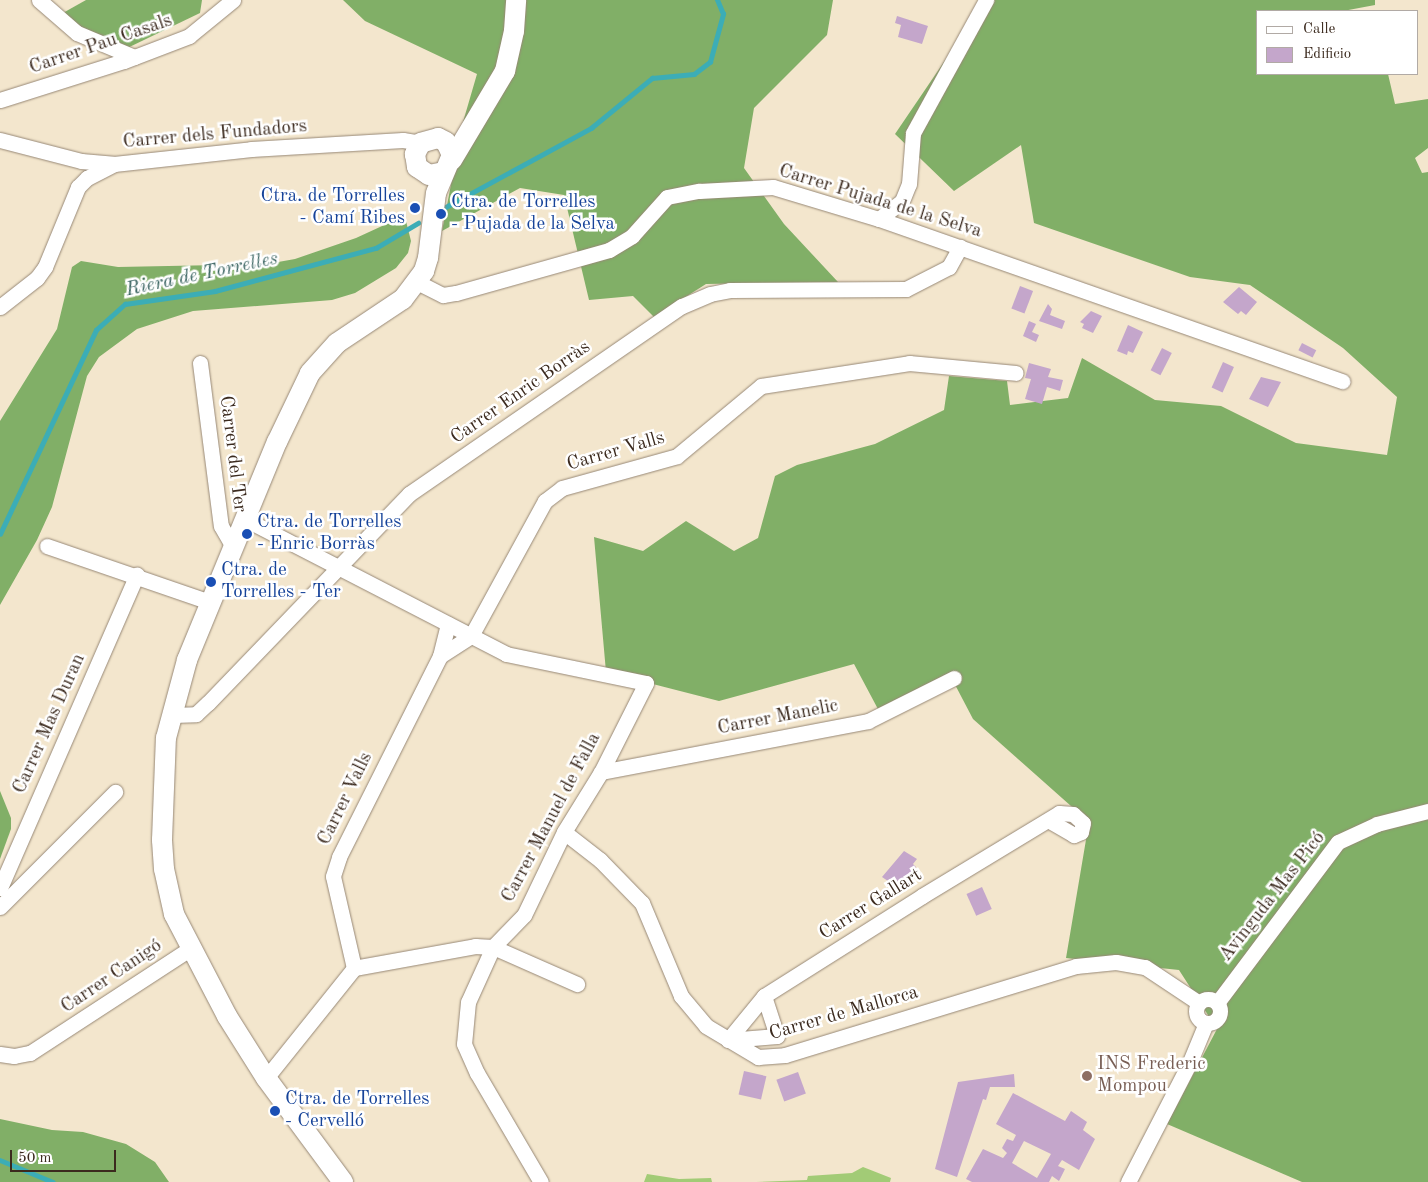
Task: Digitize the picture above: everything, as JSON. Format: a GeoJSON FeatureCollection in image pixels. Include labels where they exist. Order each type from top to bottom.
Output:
{"type":"FeatureCollection","features":[{"type":"Feature","properties":{"kind":"main road"},"geometry":{"type":"LineString","coordinates":[[343,1182],[266,1078],[227,1016],[174,914],[164,869],[166,747],[184,668],[233,547],[310,372],[337,343],[403,299],[417,282],[428,258],[432,213],[448,166],[470,128],[488,105],[509,59],[516,0]]}},
{"type":"Feature","properties":{"kind":"main road"},"geometry":{"type":"LineString","coordinates":[[432,213],[421,171],[414,158],[421,143],[429,138],[442,140],[470,128]]}},
{"type":"Feature","properties":{"kind":"main road"},"geometry":{"type":"LineString","coordinates":[[421,171],[433,176],[448,166],[450,148],[442,140]]}},
{"type":"Feature","properties":{"kind":"street"},"geometry":{"type":"LineString","coordinates":[[39,0],[76,33],[134,57]]}},
{"type":"Feature","properties":{"kind":"street","name":"Carrer Pau Casals"},"geometry":{"type":"LineString","coordinates":[[0,100],[134,57],[189,36],[234,0]]}},
{"type":"Feature","properties":{"kind":"street"},"geometry":{"type":"LineString","coordinates":[[879,219],[902,201],[909,184],[913,133],[986,0]]}},
{"type":"Feature","properties":{"kind":"street"},"geometry":{"type":"LineString","coordinates":[[0,140],[81,161],[114,164]]}},
{"type":"Feature","properties":{"kind":"street","name":"Carrer dels Fundadors"},"geometry":{"type":"LineString","coordinates":[[0,307],[37,278],[45,267],[78,187],[87,178],[114,164],[251,149],[403,140],[421,143]]}},
{"type":"Feature","properties":{"kind":"street","name":"Carrer Pujada de la Selva"},"geometry":{"type":"LineString","coordinates":[[417,282],[443,295],[609,250],[632,236],[667,197],[699,191],[773,188],[879,219],[1342,381]]}},
{"type":"Feature","properties":{"kind":"street","name":"Carrer Enric Borràs"},"geometry":{"type":"LineString","coordinates":[[172,715],[196,714],[208,704],[409,494],[682,306],[710,294],[730,290],[906,289],[949,267],[960,247]]}},
{"type":"Feature","properties":{"kind":"street","name":"Carrer del Ter"},"geometry":{"type":"LineString","coordinates":[[200,363],[222,526],[233,547]]}},
{"type":"Feature","properties":{"kind":"street","name":"Carrer Valls"},"geometry":{"type":"LineString","coordinates":[[440,656],[471,636],[545,501],[562,488],[677,456],[761,386],[909,364],[1016,373]]}},
{"type":"Feature","properties":{"kind":"street"},"geometry":{"type":"LineString","coordinates":[[245,519],[471,636]]}},
{"type":"Feature","properties":{"kind":"street"},"geometry":{"type":"LineString","coordinates":[[47,546],[137,575],[210,602]]}},
{"type":"Feature","properties":{"kind":"street","name":"Carrer Mas Duran"},"geometry":{"type":"LineString","coordinates":[[0,888],[137,575]]}},
{"type":"Feature","properties":{"kind":"street","name":"Carrer Valls"},"geometry":{"type":"LineString","coordinates":[[354,968],[333,876],[339,856],[440,656],[448,624]]}},
{"type":"Feature","properties":{"kind":"street","name":"Carrer Manuel de Falla"},"geometry":{"type":"LineString","coordinates":[[471,636],[506,654],[646,683],[601,772],[564,832],[524,915],[493,947],[468,1002],[464,1044],[477,1073],[541,1182]]}},
{"type":"Feature","properties":{"kind":"street","name":"Carrer Manelic"},"geometry":{"type":"LineString","coordinates":[[601,772],[868,721],[954,678]]}},
{"type":"Feature","properties":{"kind":"street"},"geometry":{"type":"LineString","coordinates":[[0,907],[115,792]]}},
{"type":"Feature","properties":{"kind":"street","name":"Avinguda Mas Picó"},"geometry":{"type":"LineString","coordinates":[[1128,1182],[1189,1064],[1206,1022],[1213,1022],[1219,1016],[1218,1003],[1338,842],[1377,824],[1428,811]]}},
{"type":"Feature","properties":{"kind":"street","name":"Carrer Gallart"},"geometry":{"type":"LineString","coordinates":[[728,1040],[764,996],[922,896],[1050,821]]}},
{"type":"Feature","properties":{"kind":"street","name":"Carrer de Mallorca"},"geometry":{"type":"LineString","coordinates":[[564,832],[600,860],[642,903],[681,996],[706,1026],[758,1057],[785,1055],[1076,966],[1116,962],[1145,967],[1199,1003]]}},
{"type":"Feature","properties":{"kind":"street"},"geometry":{"type":"LineString","coordinates":[[266,1078],[354,968],[475,946],[493,947],[577,984]]}},
{"type":"Feature","properties":{"kind":"street","name":"Carrer Canigó"},"geometry":{"type":"LineString","coordinates":[[0,1054],[14,1056],[30,1053],[56,1038],[191,948]]}},
{"type":"Feature","properties":{"kind":"street"},"geometry":{"type":"LineString","coordinates":[[728,1040],[777,1036],[764,996]]}},
{"type":"Feature","properties":{"kind":"street"},"geometry":{"type":"LineString","coordinates":[[1206,1022],[1197,1015],[1199,1003],[1209,999],[1218,1003]]}},
{"type":"Feature","properties":{"kind":"green space"},"geometry":{"type":"Polygon","coordinates":[[[86,0],[202,0],[200,13],[119,52],[54,18],[86,0]]]}},
{"type":"Feature","properties":{"kind":"green space"},"geometry":{"type":"Polygon","coordinates":[[[343,0],[833,0],[827,35],[754,108],[744,168],[784,224],[838,282],[706,284],[654,317],[633,296],[589,300],[564,195],[520,188],[442,231],[463,122],[477,74],[365,21],[343,0]]]}},
{"type":"Feature","properties":{"kind":"green space"},"geometry":{"type":"Polygon","coordinates":[[[986,0],[1375,0],[1375,5],[1348,10],[1256,10],[1256,75],[1388,75],[1395,104],[1428,99],[1428,148],[1415,158],[1422,173],[1428,172],[1428,1182],[1302,1182],[1167,1124],[1217,1029],[1179,970],[1066,958],[1089,822],[973,719],[951,677],[879,711],[854,664],[719,701],[606,672],[594,537],[643,551],[686,521],[734,551],[758,538],[775,476],[797,465],[875,444],[944,410],[949,376],[1007,381],[1010,405],[1068,398],[1082,358],[1155,400],[1221,406],[1296,443],[1387,455],[1397,397],[1343,348],[1250,285],[1190,277],[1034,223],[1021,145],[954,191],[895,134],[986,0]]]}},
{"type":"Feature","properties":{"kind":"green space"},"geometry":{"type":"Polygon","coordinates":[[[393,221],[406,221],[411,241],[408,253],[396,268],[355,293],[332,300],[193,311],[137,329],[99,357],[87,376],[52,507],[37,540],[0,605],[0,421],[57,329],[72,267],[81,261],[118,267],[267,264],[295,259],[356,238],[393,221]]]}},
{"type":"Feature","properties":{"kind":"green space"},"geometry":{"type":"Polygon","coordinates":[[[0,791],[11,818],[11,829],[0,859],[0,791]]]}},
{"type":"Feature","properties":{"kind":"green space"},"geometry":{"type":"Polygon","coordinates":[[[0,1119],[52,1130],[83,1132],[126,1144],[155,1162],[169,1182],[0,1182],[0,1119]]]}},
{"type":"Feature","properties":{"kind":"green space"},"geometry":{"type":"Polygon","coordinates":[[[863,1167],[891,1178],[890,1182],[756,1182],[807,1180],[808,1176],[852,1173],[863,1167]]]}},
{"type":"Feature","properties":{"kind":"green space"},"geometry":{"type":"Polygon","coordinates":[[[647,1174],[679,1179],[711,1178],[712,1182],[644,1182],[647,1174]]]}},
{"type":"Feature","properties":{"kind":"building"},"geometry":{"type":"Polygon","coordinates":[[[897,16],[928,26],[922,44],[898,37],[901,25],[895,23],[897,16]]]}},
{"type":"Feature","properties":{"kind":"building"},"geometry":{"type":"Polygon","coordinates":[[[1020,286],[1033,291],[1024,313],[1011,308],[1020,286]]]}},
{"type":"Feature","properties":{"kind":"building"},"geometry":{"type":"Polygon","coordinates":[[[1239,287],[1257,302],[1246,315],[1241,311],[1238,314],[1223,302],[1239,287]]]}},
{"type":"Feature","properties":{"kind":"building"},"geometry":{"type":"Polygon","coordinates":[[[1048,304],[1052,309],[1050,315],[1065,321],[1062,329],[1039,321],[1048,304]]]}},
{"type":"Feature","properties":{"kind":"building"},"geometry":{"type":"Polygon","coordinates":[[[1091,311],[1102,316],[1093,333],[1082,328],[1084,324],[1080,322],[1091,311]]]}},
{"type":"Feature","properties":{"kind":"building"},"geometry":{"type":"Polygon","coordinates":[[[1029,321],[1036,324],[1032,332],[1039,335],[1036,342],[1023,336],[1029,321]]]}},
{"type":"Feature","properties":{"kind":"building"},"geometry":{"type":"Polygon","coordinates":[[[1128,325],[1143,332],[1133,353],[1128,351],[1127,355],[1117,351],[1128,325]]]}},
{"type":"Feature","properties":{"kind":"building"},"geometry":{"type":"Polygon","coordinates":[[[1302,343],[1316,350],[1313,357],[1298,350],[1302,343]]]}},
{"type":"Feature","properties":{"kind":"building"},"geometry":{"type":"Polygon","coordinates":[[[1162,348],[1172,353],[1160,375],[1151,370],[1162,348]]]}},
{"type":"Feature","properties":{"kind":"building"},"geometry":{"type":"Polygon","coordinates":[[[1223,362],[1234,367],[1223,392],[1212,388],[1223,362]]]}},
{"type":"Feature","properties":{"kind":"building"},"geometry":{"type":"Polygon","coordinates":[[[1029,363],[1051,369],[1048,377],[1063,380],[1060,391],[1047,387],[1042,404],[1025,399],[1031,379],[1025,378],[1029,363]]]}},
{"type":"Feature","properties":{"kind":"building"},"geometry":{"type":"Polygon","coordinates":[[[1261,377],[1281,382],[1268,407],[1249,399],[1261,377]]]}},
{"type":"Feature","properties":{"kind":"building"},"geometry":{"type":"Polygon","coordinates":[[[904,851],[917,859],[913,864],[916,867],[906,882],[902,880],[897,887],[882,877],[904,851]]]}},
{"type":"Feature","properties":{"kind":"building"},"geometry":{"type":"Polygon","coordinates":[[[982,887],[992,909],[976,916],[966,894],[982,887]]]}},
{"type":"Feature","properties":{"kind":"building"},"geometry":{"type":"Polygon","coordinates":[[[744,1071],[766,1076],[761,1100],[739,1094],[744,1071]]]}},
{"type":"Feature","properties":{"kind":"building"},"geometry":{"type":"Polygon","coordinates":[[[798,1072],[806,1094],[784,1101],[776,1080],[798,1072]]]}},
{"type":"Feature","properties":{"kind":"building"},"geometry":{"type":"Polygon","coordinates":[[[1014,1074],[1015,1087],[990,1087],[986,1100],[983,1099],[957,1177],[935,1169],[958,1082],[1014,1074]]]}},
{"type":"Feature","properties":{"kind":"building"},"geometry":{"type":"Polygon","coordinates":[[[1013,1093],[1065,1121],[1071,1111],[1087,1122],[1083,1130],[1095,1139],[1079,1170],[1062,1160],[1058,1166],[1065,1169],[1059,1181],[1052,1176],[1049,1182],[972,1182],[966,1179],[983,1149],[1003,1158],[1007,1153],[1002,1148],[1007,1139],[1013,1141],[1016,1135],[996,1124],[1013,1093]],[[1024,1141],[1012,1163],[1037,1178],[1051,1154],[1024,1141]]]}},
{"type":"Feature","properties":{"kind":"waterway","name":"Riera de Torrelles"},"geometry":{"type":"LineString","coordinates":[[442,209],[591,128],[652,78],[694,74],[710,62],[723,14],[717,0]]}},
{"type":"Feature","properties":{"kind":"waterway","name":"Riera de Torrelles"},"geometry":{"type":"LineString","coordinates":[[0,534],[96,330],[125,304],[215,291],[376,248],[418,223]]}},
{"type":"Feature","properties":{"kind":"waterway","name":"Riera de Torrelles"},"geometry":{"type":"LineString","coordinates":[[0,1160],[53,1182]]}},
{"type":"Feature","properties":{"kind":"place","name":"Ctra. de Torrelles - Camí Ribes"},"geometry":{"type":"Point","coordinates":[415,208]}},
{"type":"Feature","properties":{"kind":"place","name":"Ctra. de Torrelles - Pujada de la Selva"},"geometry":{"type":"Point","coordinates":[441,214]}},
{"type":"Feature","properties":{"kind":"place","name":"Ctra. de Torrelles - Enric Borràs"},"geometry":{"type":"Point","coordinates":[247,534]}},
{"type":"Feature","properties":{"kind":"place","name":"Ctra. de Torrelles - Ter"},"geometry":{"type":"Point","coordinates":[211,582]}},
{"type":"Feature","properties":{"kind":"place","name":"INS Frederic Mompou"},"geometry":{"type":"Point","coordinates":[1087,1076]}},
{"type":"Feature","properties":{"kind":"place","name":"Ctra. de Torrelles - Cervelló"},"geometry":{"type":"Point","coordinates":[275,1111]}}]}
